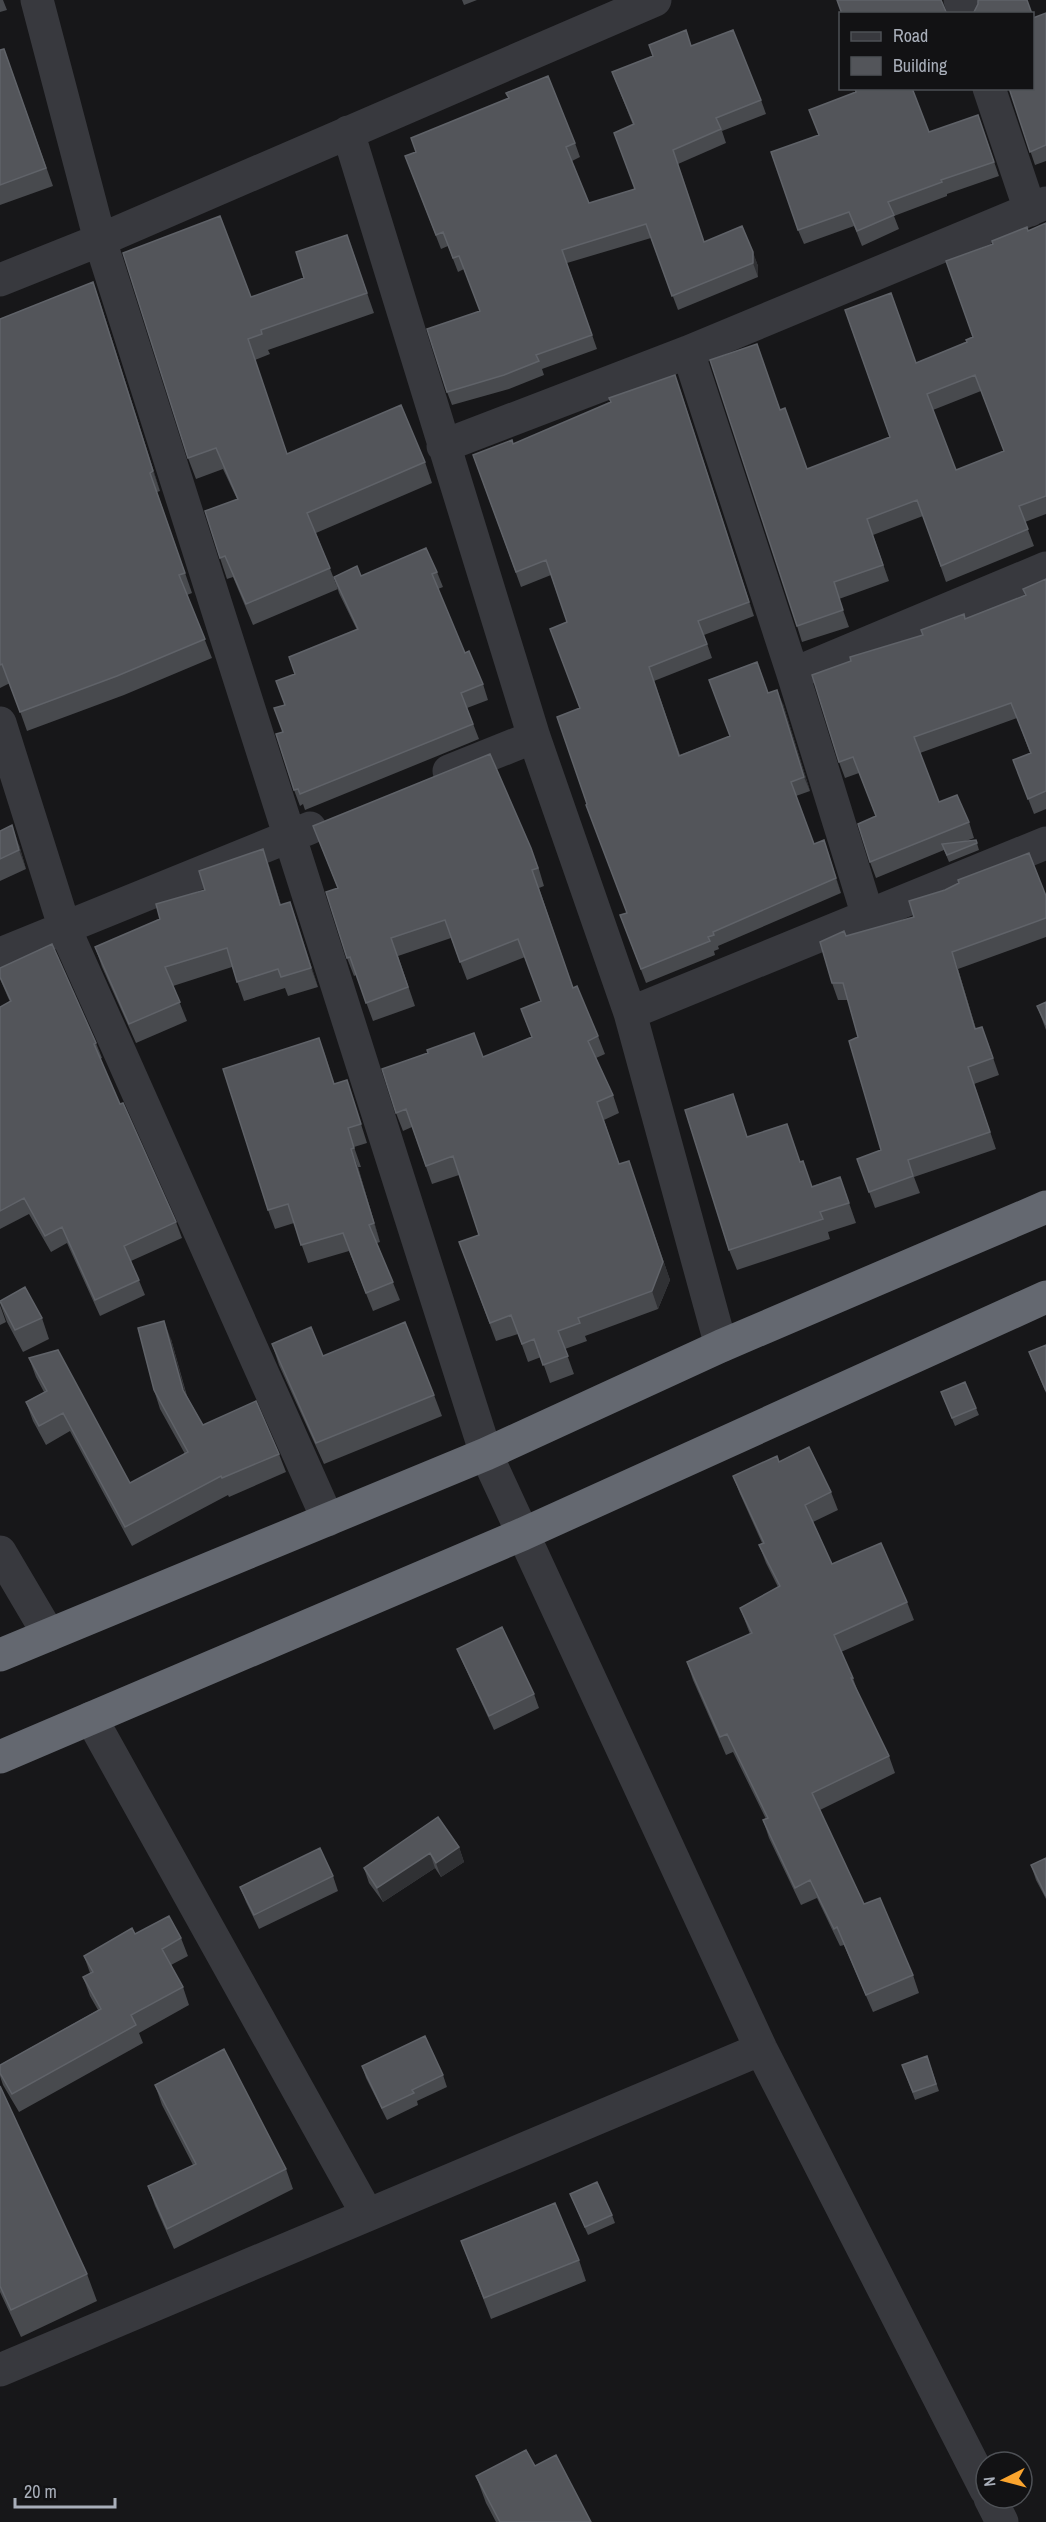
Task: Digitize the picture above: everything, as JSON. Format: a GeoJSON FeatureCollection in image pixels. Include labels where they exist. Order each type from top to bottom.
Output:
{"type":"FeatureCollection","features":[{"type":"Feature","properties":{"kind":"highway"},"geometry":{"type":"LineString","coordinates":[[0,1655],[486,1454],[721,1346],[1046,1207]]}},
{"type":"Feature","properties":{"kind":"highway"},"geometry":{"type":"LineString","coordinates":[[0,1757],[523,1534],[1046,1297]]}},
{"type":"Feature","properties":{"kind":"street"},"geometry":{"type":"LineString","coordinates":[[37,0],[100,240],[486,1454],[761,2049],[974,2466]]}},
{"type":"Feature","properties":{"kind":"street"},"geometry":{"type":"LineString","coordinates":[[0,280],[100,240],[655,0]]}},
{"type":"Feature","properties":{"kind":"street"},"geometry":{"type":"LineString","coordinates":[[443,446],[688,352],[1038,206],[990,90]]}},
{"type":"Feature","properties":{"kind":"street"},"geometry":{"type":"LineString","coordinates":[[348,132],[534,737],[630,1013],[721,1346]]}},
{"type":"Feature","properties":{"kind":"street"},"geometry":{"type":"LineString","coordinates":[[688,352],[794,674],[868,916]]}},
{"type":"Feature","properties":{"kind":"street"},"geometry":{"type":"LineString","coordinates":[[794,674],[1046,568]]}},
{"type":"Feature","properties":{"kind":"street"},"geometry":{"type":"LineString","coordinates":[[0,723],[65,929],[328,1520]]}},
{"type":"Feature","properties":{"kind":"street"},"geometry":{"type":"LineString","coordinates":[[423,782],[534,737]]}},
{"type":"Feature","properties":{"kind":"street"},"geometry":{"type":"LineString","coordinates":[[0,954],[335,818]]}},
{"type":"Feature","properties":{"kind":"street"},"geometry":{"type":"LineString","coordinates":[[630,1013],[1046,843]]}},
{"type":"Feature","properties":{"kind":"street"},"geometry":{"type":"LineString","coordinates":[[0,1551],[49,1635]]}},
{"type":"Feature","properties":{"kind":"street"},"geometry":{"type":"LineString","coordinates":[[91,1718],[367,2214]]}},
{"type":"Feature","properties":{"kind":"street"},"geometry":{"type":"LineString","coordinates":[[0,2370],[761,2049]]}},
{"type":"Feature","properties":{"kind":"building"},"geometry":{"type":"Polygon","coordinates":[[[837,0],[941,0],[946,12],[841,12],[837,0]]]}},
{"type":"Feature","properties":{"kind":"building"},"geometry":{"type":"Polygon","coordinates":[[[978,0],[1027,0],[1031,12],[974,12],[978,0]]]}},
{"type":"Feature","properties":{"kind":"building"},"geometry":{"type":"Polygon","coordinates":[[[1046,13],[1046,145],[1030,152],[1010,90],[1034,90],[1034,18],[1046,13]]]}},
{"type":"Feature","properties":{"kind":"building"},"geometry":{"type":"Polygon","coordinates":[[[686,30],[691,46],[733,30],[761,100],[716,118],[721,129],[673,150],[704,242],[742,226],[753,252],[753,263],[672,296],[646,224],[562,250],[592,335],[536,355],[539,361],[504,375],[447,392],[427,329],[480,311],[459,256],[453,258],[443,232],[436,235],[405,156],[416,152],[411,138],[509,98],[506,93],[548,76],[575,143],[566,147],[589,203],[635,189],[614,133],[634,124],[612,72],[653,56],[649,45],[686,30]]]}},
{"type":"Feature","properties":{"kind":"building"},"geometry":{"type":"Polygon","coordinates":[[[4,49],[46,168],[0,185],[0,50],[4,49]]]}},
{"type":"Feature","properties":{"kind":"building"},"geometry":{"type":"Polygon","coordinates":[[[856,90],[913,90],[929,132],[978,115],[994,162],[941,180],[942,182],[888,202],[894,215],[857,231],[849,212],[798,230],[771,152],[819,135],[809,110],[856,92],[856,90]]]}},
{"type":"Feature","properties":{"kind":"building"},"geometry":{"type":"Polygon","coordinates":[[[220,216],[251,297],[304,278],[296,252],[347,235],[367,293],[261,330],[262,334],[248,339],[287,454],[401,405],[425,462],[307,513],[330,568],[246,604],[225,556],[220,558],[205,511],[238,499],[216,448],[188,458],[123,253],[220,216]]]}},
{"type":"Feature","properties":{"kind":"building"},"geometry":{"type":"Polygon","coordinates":[[[1046,223],[1046,496],[1019,506],[1028,529],[941,566],[917,500],[867,519],[883,565],[834,582],[843,610],[797,626],[710,360],[757,344],[780,410],[785,408],[807,469],[890,437],[845,310],[891,293],[916,363],[967,342],[966,340],[973,337],[946,261],[993,244],[992,241],[1027,227],[1028,231],[1046,223]],[[975,375],[927,394],[956,470],[1004,451],[975,375]]]}},
{"type":"Feature","properties":{"kind":"building"},"geometry":{"type":"Polygon","coordinates":[[[93,282],[153,471],[150,473],[185,573],[179,575],[205,639],[117,676],[20,712],[2,664],[0,665],[0,319],[93,282]]]}},
{"type":"Feature","properties":{"kind":"building"},"geometry":{"type":"Polygon","coordinates":[[[675,375],[749,602],[698,621],[707,644],[649,667],[679,756],[730,736],[709,680],[757,662],[768,693],[777,690],[804,777],[791,782],[814,844],[824,840],[836,878],[713,932],[714,935],[708,937],[710,941],[641,969],[620,915],[627,913],[586,805],[557,717],[580,708],[550,629],[567,622],[546,560],[516,572],[473,455],[512,440],[513,444],[611,402],[609,398],[675,375]]]}},
{"type":"Feature","properties":{"kind":"building"},"geometry":{"type":"Polygon","coordinates":[[[426,548],[437,572],[432,574],[465,653],[469,651],[483,684],[461,693],[473,724],[300,794],[298,789],[294,790],[276,734],[283,732],[274,708],[285,705],[276,681],[295,674],[289,657],[358,629],[334,577],[357,566],[361,576],[426,548]]]}},
{"type":"Feature","properties":{"kind":"building"},"geometry":{"type":"Polygon","coordinates":[[[1046,579],[1046,791],[1028,799],[1013,760],[1031,753],[1011,703],[914,737],[939,802],[957,795],[969,822],[870,862],[858,824],[876,816],[853,757],[839,762],[812,675],[851,661],[850,657],[923,635],[921,630],[964,614],[965,619],[1026,595],[1023,589],[1046,579]]]}},
{"type":"Feature","properties":{"kind":"building"},"geometry":{"type":"Polygon","coordinates":[[[490,754],[531,848],[538,868],[532,870],[573,988],[577,986],[598,1036],[588,1041],[613,1095],[597,1102],[619,1164],[629,1161],[663,1262],[652,1291],[578,1318],[580,1323],[558,1331],[568,1356],[543,1365],[534,1339],[522,1344],[511,1315],[490,1323],[459,1242],[479,1235],[453,1156],[426,1166],[406,1109],[396,1113],[382,1069],[428,1053],[427,1050],[474,1033],[483,1057],[532,1037],[521,1009],[541,1001],[518,939],[460,962],[445,920],[391,938],[408,987],[366,1003],[350,957],[347,958],[326,892],[338,888],[313,826],[490,754]]]}},
{"type":"Feature","properties":{"kind":"building"},"geometry":{"type":"Polygon","coordinates":[[[12,825],[19,850],[0,859],[0,831],[12,825]]]}},
{"type":"Feature","properties":{"kind":"building"},"geometry":{"type":"Polygon","coordinates":[[[976,840],[977,843],[947,855],[942,844],[976,840]]]}},
{"type":"Feature","properties":{"kind":"building"},"geometry":{"type":"Polygon","coordinates":[[[263,849],[280,905],[290,902],[311,968],[281,977],[278,969],[237,982],[227,948],[165,967],[180,1002],[129,1024],[95,947],[160,919],[156,904],[205,890],[199,871],[263,849]]]}},
{"type":"Feature","properties":{"kind":"building"},"geometry":{"type":"Polygon","coordinates":[[[1029,853],[1046,896],[1046,918],[952,952],[975,1029],[982,1027],[993,1058],[968,1067],[990,1132],[908,1160],[913,1176],[869,1192],[857,1159],[881,1150],[849,1041],[858,1037],[843,983],[832,983],[820,942],[844,931],[846,936],[914,917],[909,901],[945,890],[959,883],[958,880],[1029,853]]]}},
{"type":"Feature","properties":{"kind":"building"},"geometry":{"type":"Polygon","coordinates":[[[52,944],[120,1104],[123,1103],[176,1222],[124,1246],[139,1280],[95,1300],[62,1227],[45,1236],[24,1198],[0,1211],[0,1007],[11,1001],[0,977],[0,968],[52,944]]]}},
{"type":"Feature","properties":{"kind":"building"},"geometry":{"type":"Polygon","coordinates":[[[1046,1002],[1046,1025],[1037,1006],[1046,1002]]]}},
{"type":"Feature","properties":{"kind":"building"},"geometry":{"type":"Polygon","coordinates":[[[319,1038],[334,1084],[347,1080],[361,1124],[348,1128],[354,1148],[351,1149],[374,1223],[369,1225],[393,1282],[366,1293],[343,1233],[301,1245],[288,1204],[268,1210],[223,1069],[319,1038]]]}},
{"type":"Feature","properties":{"kind":"building"},"geometry":{"type":"Polygon","coordinates":[[[733,1094],[747,1137],[787,1124],[800,1162],[803,1161],[812,1187],[840,1177],[849,1203],[820,1212],[823,1219],[729,1250],[685,1110],[733,1094]]]}},
{"type":"Feature","properties":{"kind":"building"},"geometry":{"type":"Polygon","coordinates":[[[25,1287],[42,1318],[15,1330],[0,1301],[25,1287]]]}},
{"type":"Feature","properties":{"kind":"building"},"geometry":{"type":"Polygon","coordinates":[[[164,1321],[183,1390],[203,1425],[256,1401],[279,1454],[222,1478],[221,1476],[125,1527],[63,1413],[39,1426],[26,1402],[47,1391],[29,1358],[58,1350],[130,1483],[188,1452],[154,1390],[138,1328],[164,1321]]]}},
{"type":"Feature","properties":{"kind":"building"},"geometry":{"type":"Polygon","coordinates":[[[405,1322],[434,1395],[316,1443],[272,1344],[311,1327],[323,1356],[405,1322]]]}},
{"type":"Feature","properties":{"kind":"building"},"geometry":{"type":"Polygon","coordinates":[[[1046,1345],[1046,1391],[1029,1352],[1046,1345]]]}},
{"type":"Feature","properties":{"kind":"building"},"geometry":{"type":"Polygon","coordinates":[[[965,1382],[976,1408],[952,1418],[941,1392],[965,1382]]]}},
{"type":"Feature","properties":{"kind":"building"},"geometry":{"type":"Polygon","coordinates":[[[809,1447],[831,1492],[805,1505],[832,1564],[881,1543],[907,1602],[834,1635],[853,1678],[851,1678],[889,1756],[812,1793],[864,1904],[880,1898],[913,1975],[866,1995],[837,1927],[834,1929],[810,1880],[795,1888],[763,1820],[768,1818],[727,1734],[720,1737],[687,1662],[752,1633],[740,1608],[780,1586],[759,1545],[764,1543],[733,1476],[777,1456],[779,1462],[809,1447]]]}},
{"type":"Feature","properties":{"kind":"building"},"geometry":{"type":"Polygon","coordinates":[[[502,1627],[534,1694],[489,1716],[457,1649],[502,1627]]]}},
{"type":"Feature","properties":{"kind":"building"},"geometry":{"type":"Polygon","coordinates":[[[438,1817],[459,1847],[436,1863],[430,1853],[377,1888],[364,1868],[438,1817]]]}},
{"type":"Feature","properties":{"kind":"building"},"geometry":{"type":"Polygon","coordinates":[[[320,1848],[333,1876],[254,1915],[240,1887],[320,1848]]]}},
{"type":"Feature","properties":{"kind":"building"},"geometry":{"type":"Polygon","coordinates":[[[1046,1858],[1046,1896],[1031,1865],[1046,1858]]]}},
{"type":"Feature","properties":{"kind":"building"},"geometry":{"type":"Polygon","coordinates":[[[169,1916],[181,1938],[162,1949],[183,1987],[131,2015],[136,2025],[12,2094],[0,2073],[0,2065],[101,2009],[83,1977],[93,1972],[84,1956],[132,1928],[135,1934],[169,1916]]]}},
{"type":"Feature","properties":{"kind":"building"},"geometry":{"type":"Polygon","coordinates":[[[425,2036],[443,2075],[412,2090],[414,2093],[382,2108],[362,2066],[425,2036]]]}},
{"type":"Feature","properties":{"kind":"building"},"geometry":{"type":"Polygon","coordinates":[[[224,2049],[286,2169],[167,2229],[148,2186],[196,2164],[155,2085],[224,2049]]]}},
{"type":"Feature","properties":{"kind":"building"},"geometry":{"type":"Polygon","coordinates":[[[927,2056],[936,2084],[913,2092],[902,2065],[927,2056]]]}},
{"type":"Feature","properties":{"kind":"building"},"geometry":{"type":"Polygon","coordinates":[[[0,2086],[87,2274],[11,2310],[0,2286],[0,2086]]]}},
{"type":"Feature","properties":{"kind":"building"},"geometry":{"type":"Polygon","coordinates":[[[597,2182],[612,2215],[585,2227],[570,2194],[597,2182]]]}},
{"type":"Feature","properties":{"kind":"building"},"geometry":{"type":"Polygon","coordinates":[[[555,2203],[579,2260],[484,2298],[461,2241],[555,2203]]]}},
{"type":"Feature","properties":{"kind":"building"},"geometry":{"type":"Polygon","coordinates":[[[526,2450],[535,2466],[556,2455],[591,2522],[500,2522],[476,2476],[526,2450]]]}}]}
